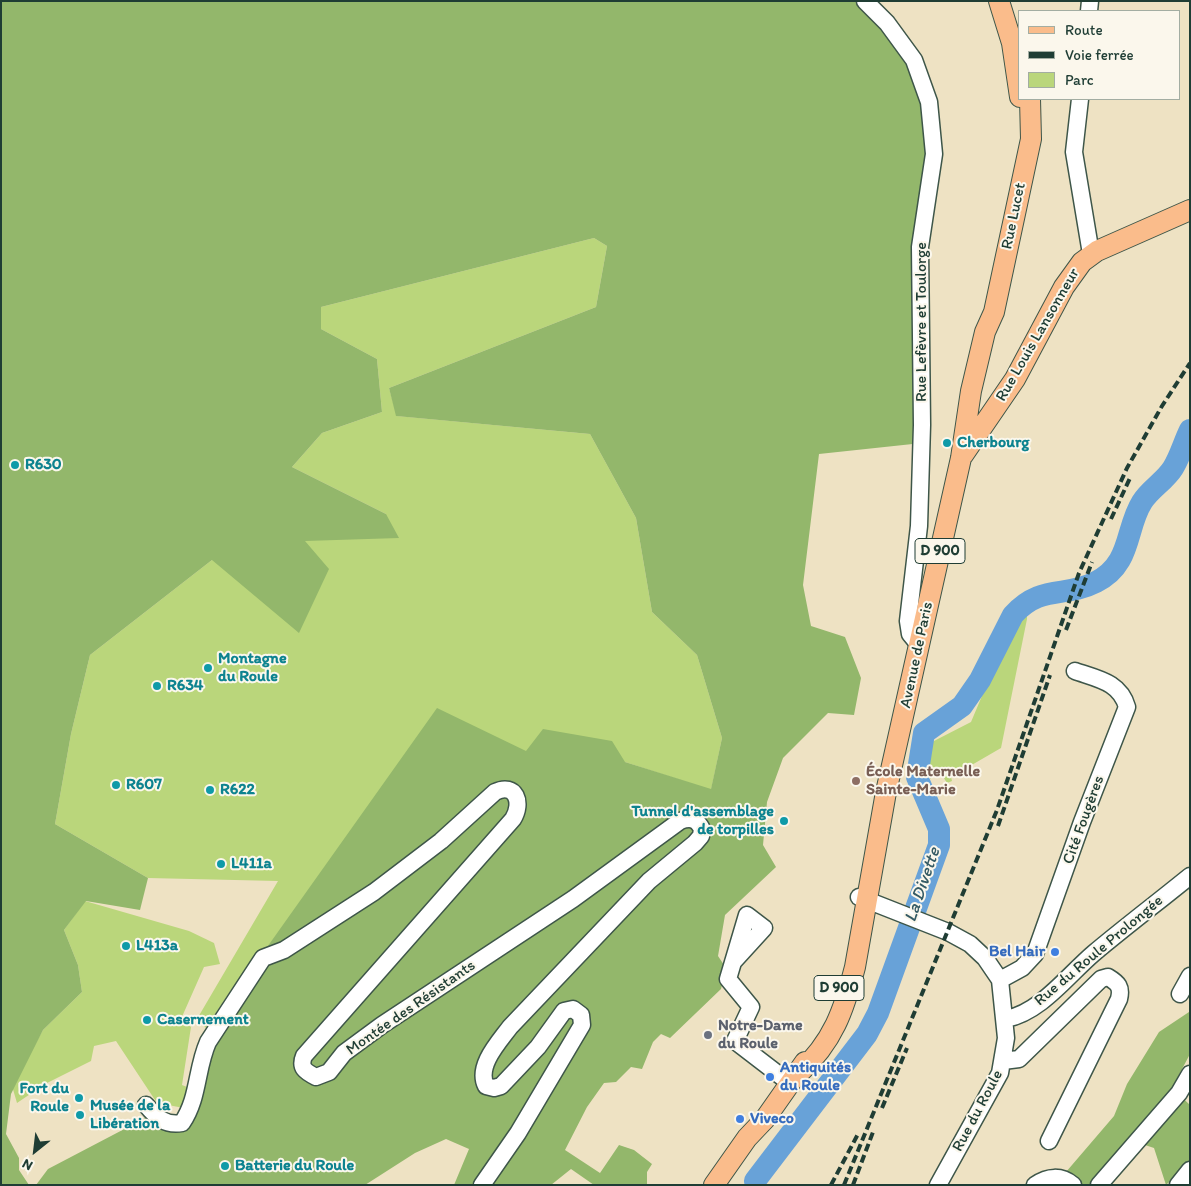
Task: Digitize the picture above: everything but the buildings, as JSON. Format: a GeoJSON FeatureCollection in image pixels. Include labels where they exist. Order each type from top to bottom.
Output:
{"type":"FeatureCollection","features":[{"type":"Feature","properties":{"kind":"main road","name":"Rue Lucet"},"geometry":{"type":"LineString","coordinates":[[999,1],[1012,43],[1018,84]]}},
{"type":"Feature","properties":{"kind":"main road"},"geometry":{"type":"LineString","coordinates":[[1010,1],[1018,24]]}},
{"type":"Feature","properties":{"kind":"main road","name":"Rue Lucet"},"geometry":{"type":"LineString","coordinates":[[985,332],[985,306],[1022,132],[1020,100]]}},
{"type":"Feature","properties":{"kind":"main road","name":"Rue Lucet"},"geometry":{"type":"LineString","coordinates":[[961,458],[971,392],[985,332],[994,312],[1031,139],[1030,100]]}},
{"type":"Feature","properties":{"kind":"main road","name":"Rue Louis Lansonneur"},"geometry":{"type":"LineString","coordinates":[[961,458],[1015,379],[1064,287],[1082,262],[1091,254],[1190,210]]}},
{"type":"Feature","properties":{"kind":"main road","name":"Avenue de Paris"},"geometry":{"type":"LineString","coordinates":[[714,1185],[747,1138],[765,1119],[795,1078],[825,1046],[842,1012],[855,967],[863,899],[961,458]]}},
{"type":"Feature","properties":{"kind":"main road","name":"Avenue de Paris"},"geometry":{"type":"LineString","coordinates":[[728,1185],[748,1155],[765,1119]]}},
{"type":"Feature","properties":{"kind":"street","name":"Rue Lefèvre et Toulorge"},"geometry":{"type":"LineString","coordinates":[[865,1],[887,24],[914,60],[929,102],[934,154],[920,247],[922,425],[919,526],[908,621],[910,634],[919,645]]}},
{"type":"Feature","properties":{"kind":"street"},"geometry":{"type":"LineString","coordinates":[[1080,100],[1074,152],[1091,254]]}},
{"type":"Feature","properties":{"kind":"street","name":"Cité Fougères"},"geometry":{"type":"LineString","coordinates":[[1000,980],[1022,968],[1035,954],[1082,822],[1126,707],[1123,695],[1114,686],[1075,671]]}},
{"type":"Feature","properties":{"kind":"street","name":"Montée des Résistants"},"geometry":{"type":"LineString","coordinates":[[146,1105],[163,1122],[172,1125],[182,1123],[191,1110],[208,1042],[263,958],[284,950],[374,892],[442,840],[495,792],[502,789],[511,790],[516,796],[519,802],[518,811],[513,819],[304,1056],[301,1062],[302,1068],[309,1073],[316,1077],[329,1072],[344,1053],[382,1025],[573,900],[680,821],[688,818],[694,819],[702,829],[701,836],[695,843],[649,881],[510,1027],[492,1052],[483,1073],[483,1079],[486,1086],[494,1088],[501,1086],[538,1047],[564,1011],[573,1009],[581,1015],[582,1025],[547,1086],[482,1185]]}},
{"type":"Feature","properties":{"kind":"street","name":"Rue du Roule Prolongée"},"geometry":{"type":"LineString","coordinates":[[1006,1019],[1025,1013],[1043,1000],[1092,954],[1190,876]]}},
{"type":"Feature","properties":{"kind":"street","name":"Rue du Roule"},"geometry":{"type":"LineString","coordinates":[[863,899],[926,923],[970,944],[985,958],[1000,980],[1006,1019],[1003,1062],[1000,1073],[986,1102],[938,1185]]}},
{"type":"Feature","properties":{"kind":"street"},"geometry":{"type":"LineString","coordinates":[[733,962],[728,979],[751,1007],[735,1042],[795,1078]]}},
{"type":"Feature","properties":{"kind":"street"},"geometry":{"type":"LineString","coordinates":[[1180,994],[1190,976]]}},
{"type":"Feature","properties":{"kind":"street"},"geometry":{"type":"LineString","coordinates":[[1003,1062],[1019,1059],[1101,979],[1108,977],[1119,984],[1121,991],[1119,999],[1049,1140]]}},
{"type":"Feature","properties":{"kind":"street"},"geometry":{"type":"LineString","coordinates":[[1099,1185],[1179,1093],[1190,1074]]}},
{"type":"Feature","properties":{"kind":"street"},"geometry":{"type":"LineString","coordinates":[[1178,1185],[1190,1170]]}},
{"type":"Feature","properties":{"kind":"street"},"geometry":{"type":"LineString","coordinates":[[1035,1185],[1054,1177],[1065,1178],[1073,1185]]}},
{"type":"Feature","properties":{"kind":"green space"},"geometry":{"type":"Polygon","coordinates":[[[1,1],[865,1],[914,60],[934,154],[920,247],[922,443],[819,454],[803,585],[811,626],[845,637],[861,678],[854,715],[828,713],[783,758],[767,802],[763,845],[776,867],[725,915],[718,956],[726,968],[721,989],[670,1038],[661,1034],[653,1042],[642,1069],[631,1067],[616,1082],[604,1083],[587,1107],[565,1150],[600,1173],[619,1145],[634,1150],[652,1164],[647,1172],[647,1185],[594,1185],[571,1169],[551,1185],[454,1185],[469,1149],[446,1139],[415,1153],[365,1185],[36,1185],[48,1169],[153,1114],[182,1123],[200,1048],[253,967],[437,708],[526,751],[543,729],[612,741],[625,762],[711,789],[722,738],[697,655],[652,612],[636,518],[590,434],[396,416],[389,388],[596,307],[607,246],[594,238],[321,307],[321,329],[377,359],[382,412],[322,433],[292,467],[386,514],[399,538],[305,541],[329,569],[299,633],[212,560],[90,655],[71,734],[55,824],[148,878],[140,910],[86,901],[64,930],[78,965],[82,992],[43,1030],[11,1094],[6,1134],[19,1158],[19,1170],[29,1185],[1,1185],[1,1]]]}},
{"type":"Feature","properties":{"kind":"green space"},"geometry":{"type":"Polygon","coordinates":[[[594,238],[607,246],[596,307],[389,388],[397,416],[590,434],[636,518],[652,612],[697,655],[722,738],[711,790],[625,762],[238,990],[233,987],[206,1028],[197,1019],[278,881],[148,878],[55,824],[71,734],[90,655],[212,560],[304,541],[386,514],[292,467],[322,433],[382,412],[377,359],[321,329],[321,307],[594,238]]]}},
{"type":"Feature","properties":{"kind":"green space"},"geometry":{"type":"Polygon","coordinates":[[[1027,607],[1027,619],[1001,748],[951,777],[952,781],[947,783],[940,772],[930,779],[926,760],[932,742],[971,722],[1014,620],[1027,607]]]}},
{"type":"Feature","properties":{"kind":"green space"},"geometry":{"type":"Polygon","coordinates":[[[85,901],[189,931],[214,943],[220,964],[204,967],[181,1019],[191,1027],[182,1085],[187,1087],[184,1108],[157,1103],[116,1041],[94,1046],[91,1061],[45,1084],[17,1103],[12,1086],[43,1030],[82,992],[78,965],[64,930],[85,901]]]}},
{"type":"Feature","properties":{"kind":"green space"},"geometry":{"type":"Polygon","coordinates":[[[1189,1012],[1190,1054],[1172,1088],[1190,1105],[1190,1161],[1166,1185],[1154,1148],[1133,1141],[1093,1185],[1078,1185],[1066,1172],[1114,1116],[1127,1084],[1159,1032],[1189,1012]]]}},
{"type":"Feature","properties":{"kind":"waterway","name":"La Divette"},"geometry":{"type":"LineString","coordinates":[[755,1181],[867,1034],[878,1013],[939,845],[939,829],[917,777],[924,733],[962,706],[980,680],[1013,615],[1023,605],[1043,595],[1085,587],[1108,575],[1116,566],[1122,556],[1142,502],[1173,468],[1190,430]]}},
{"type":"Feature","properties":{"kind":"railway"},"geometry":{"type":"LineString","coordinates":[[844,1185],[997,810],[1079,573],[1127,468],[1162,406],[1190,363]]}},
{"type":"Feature","properties":{"kind":"railway"},"geometry":{"type":"LineString","coordinates":[[1111,519],[1130,478]]}},
{"type":"Feature","properties":{"kind":"railway"},"geometry":{"type":"LineString","coordinates":[[1066,630],[1092,562]]}},
{"type":"Feature","properties":{"kind":"railway"},"geometry":{"type":"LineString","coordinates":[[998,826],[1050,675]]}},
{"type":"Feature","properties":{"kind":"railway"},"geometry":{"type":"LineString","coordinates":[[882,1108],[907,1048]]}},
{"type":"Feature","properties":{"kind":"railway"},"geometry":{"type":"LineString","coordinates":[[853,1185],[873,1132]]}},
{"type":"Feature","properties":{"kind":"railway"},"geometry":{"type":"LineString","coordinates":[[831,1185],[858,1134]]}},
{"type":"Feature","properties":{"kind":"place","name":"Cherbourg"},"geometry":{"type":"Point","coordinates":[947,443]}},
{"type":"Feature","properties":{"kind":"place","name":"R630"},"geometry":{"type":"Point","coordinates":[15,465]}},
{"type":"Feature","properties":{"kind":"place","name":"Montagne du Roule"},"geometry":{"type":"Point","coordinates":[208,668]}},
{"type":"Feature","properties":{"kind":"place","name":"R634"},"geometry":{"type":"Point","coordinates":[157,686]}},
{"type":"Feature","properties":{"kind":"place","name":"École Maternelle Sainte-Marie"},"geometry":{"type":"Point","coordinates":[856,781]}},
{"type":"Feature","properties":{"kind":"place","name":"R607"},"geometry":{"type":"Point","coordinates":[116,785]}},
{"type":"Feature","properties":{"kind":"place","name":"R622"},"geometry":{"type":"Point","coordinates":[210,790]}},
{"type":"Feature","properties":{"kind":"place","name":"Tunnel d'assemblage de torpilles"},"geometry":{"type":"Point","coordinates":[784,821]}},
{"type":"Feature","properties":{"kind":"place","name":"L411a"},"geometry":{"type":"Point","coordinates":[221,864]}},
{"type":"Feature","properties":{"kind":"place","name":"L413a"},"geometry":{"type":"Point","coordinates":[126,946]}},
{"type":"Feature","properties":{"kind":"place","name":"Bel Hair"},"geometry":{"type":"Point","coordinates":[1055,952]}},
{"type":"Feature","properties":{"kind":"place","name":"Casernement"},"geometry":{"type":"Point","coordinates":[147,1020]}},
{"type":"Feature","properties":{"kind":"place","name":"Notre-Dame du Roule"},"geometry":{"type":"Point","coordinates":[708,1035]}},
{"type":"Feature","properties":{"kind":"place","name":"Antiquités du Roule"},"geometry":{"type":"Point","coordinates":[770,1077]}},
{"type":"Feature","properties":{"kind":"place","name":"Fort du Roule"},"geometry":{"type":"Point","coordinates":[79,1098]}},
{"type":"Feature","properties":{"kind":"place","name":"Musée de la Libération"},"geometry":{"type":"Point","coordinates":[80,1115]}},
{"type":"Feature","properties":{"kind":"place","name":"Viveco"},"geometry":{"type":"Point","coordinates":[740,1119]}},
{"type":"Feature","properties":{"kind":"place","name":"Batterie du Roule"},"geometry":{"type":"Point","coordinates":[225,1166]}}]}
